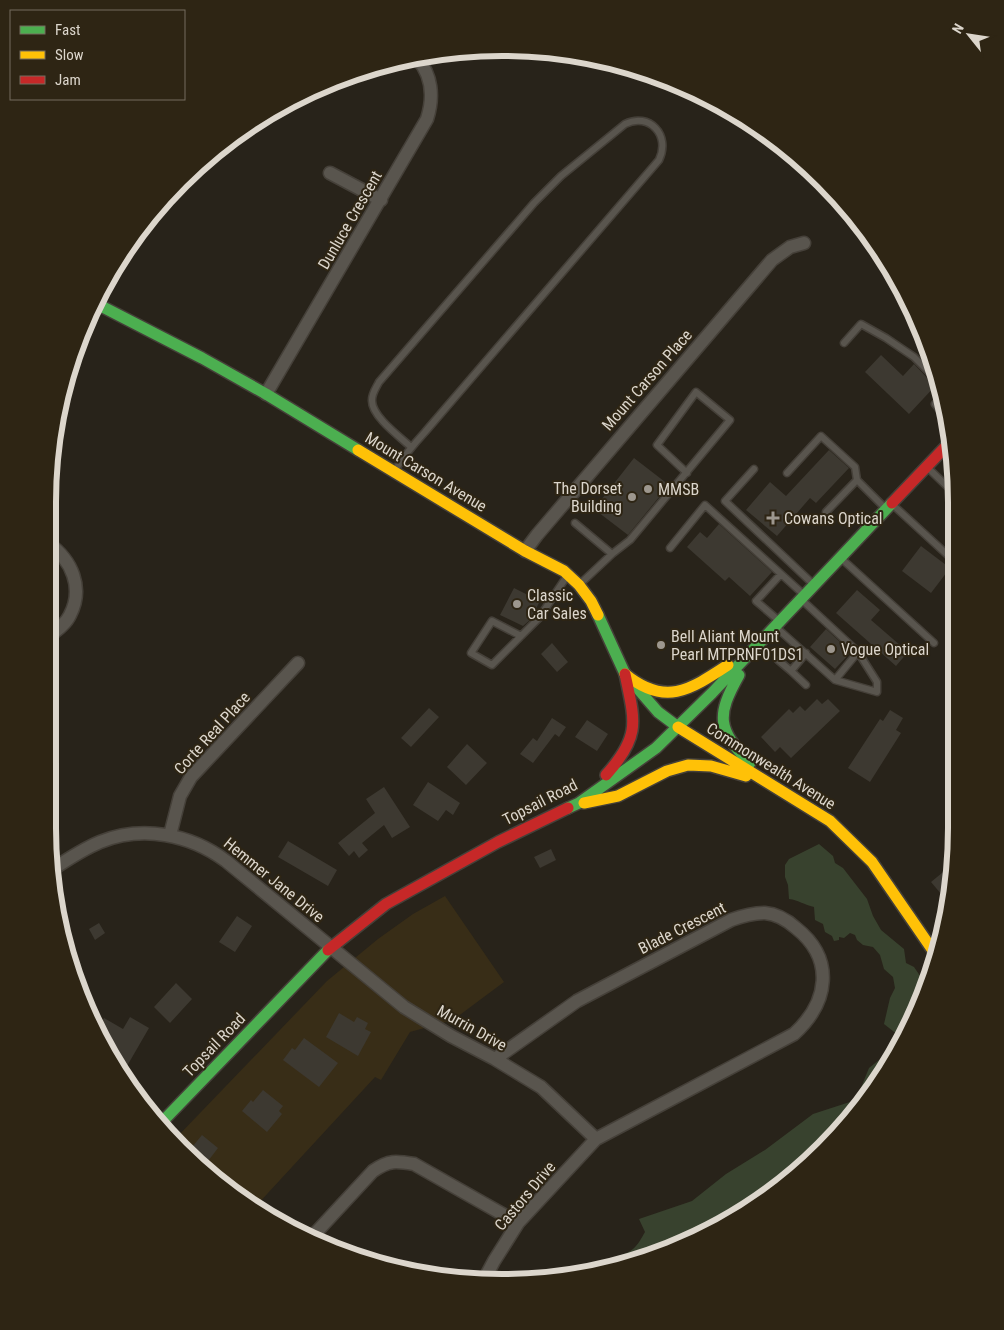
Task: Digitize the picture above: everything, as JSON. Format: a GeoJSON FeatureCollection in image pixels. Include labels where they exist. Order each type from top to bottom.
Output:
{"type":"FeatureCollection","features":[{"type":"Feature","properties":{"kind":"main road","name":"Mount Carson Avenue"},"geometry":{"type":"LineString","coordinates":[[102,305],[266,394],[525,551],[564,571],[579,585],[591,601],[625,674],[658,712],[678,727]]}},
{"type":"Feature","properties":{"kind":"main road","name":"Topsail Road"},"geometry":{"type":"LineString","coordinates":[[165,1119],[331,947],[386,904],[498,842],[579,803],[645,756],[678,727],[944,448]]}},
{"type":"Feature","properties":{"kind":"main road"},"geometry":{"type":"LineString","coordinates":[[625,674],[643,687],[656,692],[676,693],[698,684],[755,647]]}},
{"type":"Feature","properties":{"kind":"main road"},"geometry":{"type":"LineString","coordinates":[[755,647],[728,694],[722,713],[725,731],[730,741],[769,782]]}},
{"type":"Feature","properties":{"kind":"main road"},"geometry":{"type":"LineString","coordinates":[[579,803],[619,761],[629,745],[634,732],[633,710],[625,674]]}},
{"type":"Feature","properties":{"kind":"main road","name":"Commonwealth Avenue"},"geometry":{"type":"LineString","coordinates":[[678,727],[830,821],[872,862],[931,948]]}},
{"type":"Feature","properties":{"kind":"main road"},"geometry":{"type":"LineString","coordinates":[[579,803],[619,796],[657,774],[690,765],[702,764],[769,782]]}},
{"type":"Feature","properties":{"kind":"street","name":"Dunluce Crescent"},"geometry":{"type":"LineString","coordinates":[[266,394],[424,125],[430,111],[431,94],[429,78],[422,64]]}},
{"type":"Feature","properties":{"kind":"street"},"geometry":{"type":"LineString","coordinates":[[330,173],[381,200]]}},
{"type":"Feature","properties":{"kind":"street","name":"Mount Carson Place"},"geometry":{"type":"LineString","coordinates":[[525,551],[537,534],[772,260],[790,247],[804,243]]}},
{"type":"Feature","properties":{"kind":"street"},"geometry":{"type":"LineString","coordinates":[[56,550],[63,556],[77,583],[75,602],[70,616],[56,631]]}},
{"type":"Feature","properties":{"kind":"street","name":"Corte Real Place"},"geometry":{"type":"LineString","coordinates":[[170,835],[180,796],[191,777],[298,663]]}},
{"type":"Feature","properties":{"kind":"street","name":"Hemmer Jane Drive"},"geometry":{"type":"LineString","coordinates":[[58,866],[89,847],[112,838],[136,834],[170,835],[199,844],[218,855],[331,947]]}},
{"type":"Feature","properties":{"kind":"street","name":"Blade Crescent"},"geometry":{"type":"LineString","coordinates":[[495,1059],[577,1001],[731,920],[766,913],[779,916],[807,937],[820,959],[823,983],[816,1008],[802,1027],[794,1034],[596,1139]]}},
{"type":"Feature","properties":{"kind":"street","name":"Murrin Drive"},"geometry":{"type":"LineString","coordinates":[[331,947],[404,1007],[541,1087],[596,1139]]}},
{"type":"Feature","properties":{"kind":"street","name":"Castors Drive"},"geometry":{"type":"LineString","coordinates":[[487,1273],[518,1223],[596,1139]]}},
{"type":"Feature","properties":{"kind":"street"},"geometry":{"type":"LineString","coordinates":[[316,1233],[373,1171],[384,1163],[400,1162],[414,1164],[518,1223]]}},
{"type":"Feature","properties":{"kind":"lane"},"geometry":{"type":"LineString","coordinates":[[395,471],[411,448],[659,160],[663,152],[663,144],[661,136],[654,128],[640,120],[632,120],[624,124],[561,176],[534,204],[379,382],[373,392],[373,409],[411,448]]}},
{"type":"Feature","properties":{"kind":"lane"},"geometry":{"type":"LineString","coordinates":[[844,343],[861,324],[914,357],[928,371]]}},
{"type":"Feature","properties":{"kind":"lane"},"geometry":{"type":"LineString","coordinates":[[579,585],[630,540],[687,473],[730,420],[696,392],[658,445],[687,473]]}},
{"type":"Feature","properties":{"kind":"lane"},"geometry":{"type":"LineString","coordinates":[[788,472],[821,436],[855,467],[856,480],[948,556]]}},
{"type":"Feature","properties":{"kind":"lane"},"geometry":{"type":"LineString","coordinates":[[927,467],[947,487]]}},
{"type":"Feature","properties":{"kind":"lane"},"geometry":{"type":"LineString","coordinates":[[754,469],[725,501],[814,585]]}},
{"type":"Feature","properties":{"kind":"lane"},"geometry":{"type":"LineString","coordinates":[[826,512],[856,480]]}},
{"type":"Feature","properties":{"kind":"lane"},"geometry":{"type":"LineString","coordinates":[[670,548],[706,505],[781,574],[858,652],[877,682],[877,692],[835,680],[756,601],[781,574]]}},
{"type":"Feature","properties":{"kind":"lane"},"geometry":{"type":"LineString","coordinates":[[576,523],[612,554]]}},
{"type":"Feature","properties":{"kind":"lane"},"geometry":{"type":"LineString","coordinates":[[840,557],[934,643]]}},
{"type":"Feature","properties":{"kind":"lane"},"geometry":{"type":"LineString","coordinates":[[521,636],[492,621],[471,654],[492,665],[521,636],[539,618],[568,575]]}},
{"type":"Feature","properties":{"kind":"lane"},"geometry":{"type":"LineString","coordinates":[[835,680],[858,652]]}},
{"type":"Feature","properties":{"kind":"lane"},"geometry":{"type":"LineString","coordinates":[[791,671],[806,653]]}},
{"type":"Feature","properties":{"kind":"lane"},"geometry":{"type":"LineString","coordinates":[[778,660],[806,685]]}},
{"type":"Feature","properties":{"kind":"shaded area"},"geometry":{"type":"Polygon","coordinates":[[[445,896],[504,982],[453,1020],[410,1032],[381,1080],[375,1077],[259,1202],[208,1163],[179,1135],[327,981],[378,939],[413,914],[445,896]]]}},
{"type":"Feature","properties":{"kind":"green space"},"geometry":{"type":"Polygon","coordinates":[[[819,844],[833,856],[835,863],[843,868],[867,899],[873,916],[881,930],[904,949],[906,963],[914,967],[922,978],[914,999],[897,1034],[884,1024],[890,998],[895,988],[893,977],[884,969],[880,955],[873,947],[863,945],[857,940],[855,935],[850,933],[844,938],[839,937],[839,940],[834,941],[832,936],[825,932],[823,924],[815,920],[814,907],[789,899],[785,865],[789,859],[819,844]]]}},
{"type":"Feature","properties":{"kind":"green space"},"geometry":{"type":"Polygon","coordinates":[[[884,1057],[857,1098],[869,1068],[884,1057]]]}},
{"type":"Feature","properties":{"kind":"green space"},"geometry":{"type":"Polygon","coordinates":[[[855,1100],[837,1122],[796,1163],[750,1199],[699,1228],[673,1240],[605,1262],[629,1252],[637,1245],[645,1232],[639,1219],[692,1201],[726,1174],[765,1150],[813,1114],[855,1100]]]}},
{"type":"Feature","properties":{"kind":"building"},"geometry":{"type":"Polygon","coordinates":[[[881,355],[903,376],[914,364],[931,382],[933,388],[909,414],[865,372],[881,355]]]}},
{"type":"Feature","properties":{"kind":"building"},"geometry":{"type":"Polygon","coordinates":[[[829,450],[849,468],[816,503],[810,498],[777,536],[746,510],[770,482],[786,496],[829,450]]]}},
{"type":"Feature","properties":{"kind":"building","name":"The Dorset Building"},"geometry":{"type":"Polygon","coordinates":[[[634,458],[669,485],[628,535],[594,509],[634,458]]]}},
{"type":"Feature","properties":{"kind":"building"},"geometry":{"type":"Polygon","coordinates":[[[719,524],[772,572],[750,596],[729,577],[725,581],[687,547],[700,532],[707,538],[719,524]]]}},
{"type":"Feature","properties":{"kind":"building"},"geometry":{"type":"Polygon","coordinates":[[[921,546],[948,566],[948,571],[931,593],[902,571],[921,546]]]}},
{"type":"Feature","properties":{"kind":"building"},"geometry":{"type":"Polygon","coordinates":[[[514,588],[540,601],[530,620],[523,626],[500,615],[514,588]]]}},
{"type":"Feature","properties":{"kind":"building"},"geometry":{"type":"Polygon","coordinates":[[[857,590],[880,610],[871,620],[908,652],[896,666],[836,613],[857,590]]]}},
{"type":"Feature","properties":{"kind":"building","name":"Vogue Optical"},"geometry":{"type":"Polygon","coordinates":[[[826,629],[851,652],[835,669],[810,647],[826,629]]]}},
{"type":"Feature","properties":{"kind":"building"},"geometry":{"type":"Polygon","coordinates":[[[552,643],[568,662],[557,672],[541,654],[552,643]]]}},
{"type":"Feature","properties":{"kind":"building"},"geometry":{"type":"Polygon","coordinates":[[[817,699],[822,704],[828,699],[840,711],[791,758],[780,747],[775,752],[761,737],[789,709],[793,713],[800,706],[805,711],[817,699]]]}},
{"type":"Feature","properties":{"kind":"building"},"geometry":{"type":"Polygon","coordinates":[[[429,708],[439,717],[411,747],[401,738],[429,708]]]}},
{"type":"Feature","properties":{"kind":"building"},"geometry":{"type":"Polygon","coordinates":[[[890,710],[903,718],[896,730],[901,733],[870,782],[848,768],[880,719],[883,721],[890,710]]]}},
{"type":"Feature","properties":{"kind":"building"},"geometry":{"type":"Polygon","coordinates":[[[552,718],[566,727],[559,737],[555,734],[533,763],[520,754],[533,738],[537,741],[552,718]]]}},
{"type":"Feature","properties":{"kind":"building"},"geometry":{"type":"Polygon","coordinates":[[[587,720],[608,734],[597,751],[575,737],[587,720]]]}},
{"type":"Feature","properties":{"kind":"building"},"geometry":{"type":"Polygon","coordinates":[[[467,744],[487,763],[466,785],[447,767],[467,744]]]}},
{"type":"Feature","properties":{"kind":"building"},"geometry":{"type":"Polygon","coordinates":[[[428,782],[460,803],[453,815],[446,810],[438,821],[413,805],[428,782]]]}},
{"type":"Feature","properties":{"kind":"building"},"geometry":{"type":"Polygon","coordinates":[[[384,787],[410,827],[392,838],[384,825],[362,843],[368,850],[359,858],[354,851],[349,856],[338,843],[375,813],[366,799],[384,787]]]}},
{"type":"Feature","properties":{"kind":"building"},"geometry":{"type":"Polygon","coordinates":[[[288,841],[337,870],[328,886],[278,857],[288,841]]]}},
{"type":"Feature","properties":{"kind":"building"},"geometry":{"type":"Polygon","coordinates":[[[551,849],[556,860],[540,868],[534,857],[551,849]]]}},
{"type":"Feature","properties":{"kind":"building"},"geometry":{"type":"Polygon","coordinates":[[[946,870],[942,895],[931,882],[946,870]]]}},
{"type":"Feature","properties":{"kind":"building"},"geometry":{"type":"Polygon","coordinates":[[[237,916],[252,926],[235,952],[219,942],[237,916]]]}},
{"type":"Feature","properties":{"kind":"building"},"geometry":{"type":"Polygon","coordinates":[[[99,923],[105,933],[95,940],[89,929],[99,923]]]}},
{"type":"Feature","properties":{"kind":"building"},"geometry":{"type":"Polygon","coordinates":[[[176,983],[192,999],[170,1023],[154,1007],[176,983]]]}},
{"type":"Feature","properties":{"kind":"building"},"geometry":{"type":"Polygon","coordinates":[[[339,1013],[354,1022],[357,1017],[368,1023],[365,1029],[371,1032],[358,1056],[326,1037],[339,1013]]]}},
{"type":"Feature","properties":{"kind":"building"},"geometry":{"type":"Polygon","coordinates":[[[130,1017],[149,1028],[126,1068],[101,1023],[104,1018],[123,1029],[130,1017]]]}},
{"type":"Feature","properties":{"kind":"building"},"geometry":{"type":"Polygon","coordinates":[[[304,1038],[338,1063],[319,1087],[283,1060],[292,1048],[295,1050],[304,1038]]]}},
{"type":"Feature","properties":{"kind":"building"},"geometry":{"type":"Polygon","coordinates":[[[263,1090],[283,1106],[279,1111],[282,1114],[267,1132],[242,1111],[263,1090]]]}},
{"type":"Feature","properties":{"kind":"building"},"geometry":{"type":"Polygon","coordinates":[[[202,1135],[218,1148],[207,1162],[192,1147],[202,1135]]]}},
{"type":"Feature","properties":{"kind":"traffic: fast"},"geometry":{"type":"LineString","coordinates":[[101,306],[202,358],[266,394],[358,450]]}},
{"type":"Feature","properties":{"kind":"traffic: fast"},"geometry":{"type":"LineString","coordinates":[[568,808],[579,803],[656,748],[712,693],[892,503]]}},
{"type":"Feature","properties":{"kind":"traffic: fast"},"geometry":{"type":"LineString","coordinates":[[598,615],[625,674],[658,712],[678,727]]}},
{"type":"Feature","properties":{"kind":"traffic: fast"},"geometry":{"type":"LineString","coordinates":[[739,675],[726,701],[724,722],[731,741],[750,763]]}},
{"type":"Feature","properties":{"kind":"traffic: fast"},"geometry":{"type":"LineString","coordinates":[[165,1119],[328,950]]}},
{"type":"Feature","properties":{"kind":"traffic: slow"},"geometry":{"type":"LineString","coordinates":[[358,450],[525,551],[564,571],[579,585],[591,601],[598,615]]}},
{"type":"Feature","properties":{"kind":"traffic: slow"},"geometry":{"type":"LineString","coordinates":[[625,674],[639,684],[653,690],[677,691],[702,682],[728,665]]}},
{"type":"Feature","properties":{"kind":"traffic: slow"},"geometry":{"type":"LineString","coordinates":[[678,727],[830,821],[872,862],[931,948]]}},
{"type":"Feature","properties":{"kind":"traffic: slow"},"geometry":{"type":"LineString","coordinates":[[584,803],[618,796],[667,771],[688,765],[711,766],[746,776]]}},
{"type":"Feature","properties":{"kind":"traffic: jam"},"geometry":{"type":"LineString","coordinates":[[892,503],[944,448]]}},
{"type":"Feature","properties":{"kind":"traffic: jam"},"geometry":{"type":"LineString","coordinates":[[606,775],[625,750],[630,739],[633,717],[625,674]]}},
{"type":"Feature","properties":{"kind":"traffic: jam"},"geometry":{"type":"LineString","coordinates":[[328,950],[386,904],[498,842],[568,808]]}},
{"type":"Feature","properties":{"kind":"place","name":"MMSB"},"geometry":{"type":"Point","coordinates":[648,489]}},
{"type":"Feature","properties":{"kind":"place","name":"The Dorset Building"},"geometry":{"type":"Point","coordinates":[632,497]}},
{"type":"Feature","properties":{"kind":"place","name":"Cowans Optical"},"geometry":{"type":"Point","coordinates":[773,518]}},
{"type":"Feature","properties":{"kind":"place","name":"Classic Car Sales"},"geometry":{"type":"Point","coordinates":[517,604]}},
{"type":"Feature","properties":{"kind":"place","name":"Bell Aliant Mount Pearl MTPRNF01DS1"},"geometry":{"type":"Point","coordinates":[661,645]}},
{"type":"Feature","properties":{"kind":"place","name":"Vogue Optical"},"geometry":{"type":"Point","coordinates":[831,649]}}]}
